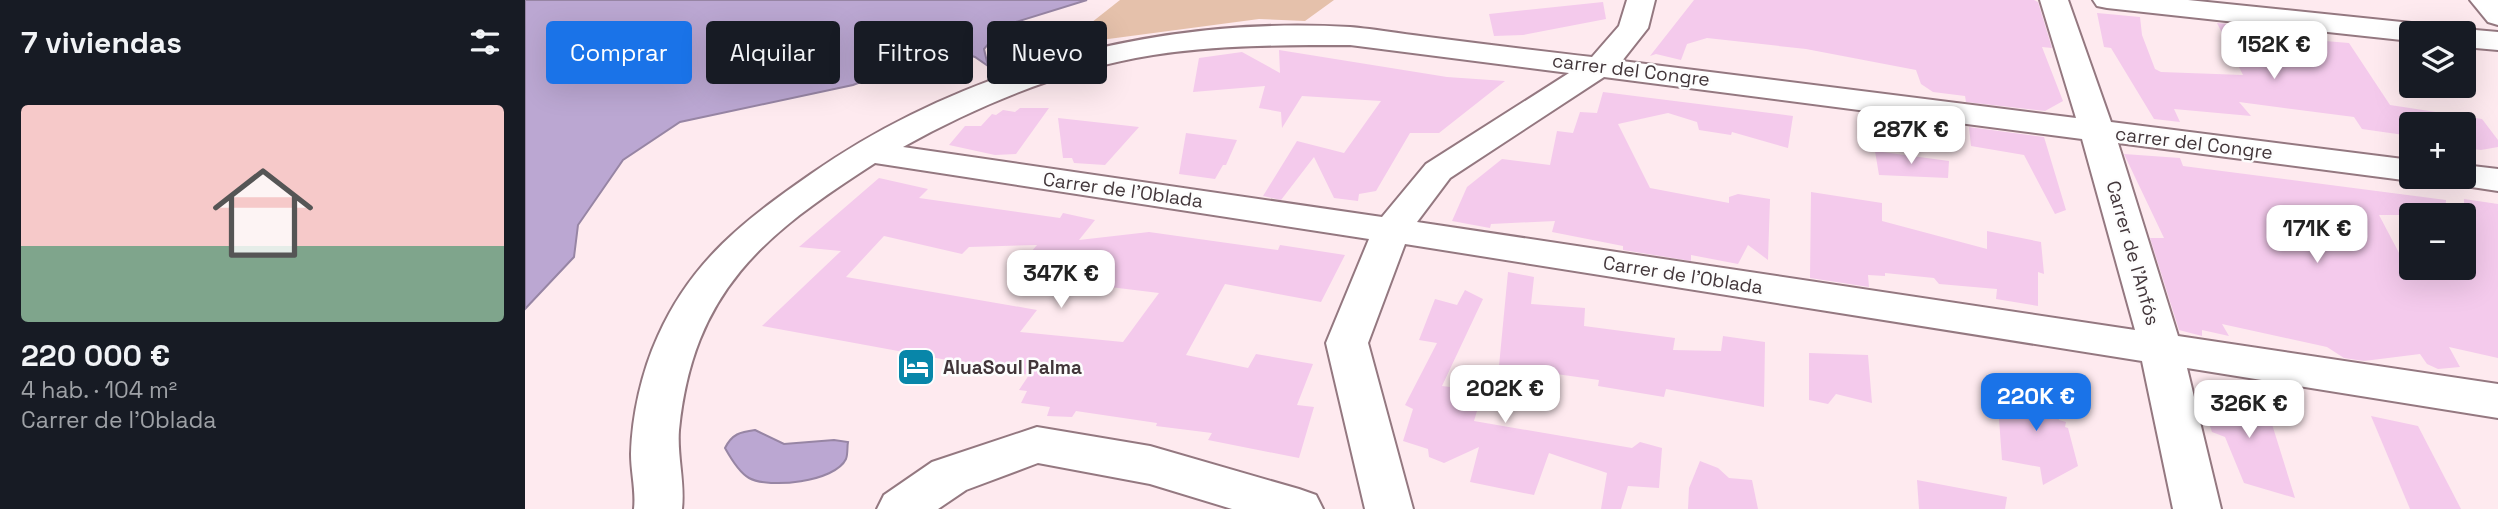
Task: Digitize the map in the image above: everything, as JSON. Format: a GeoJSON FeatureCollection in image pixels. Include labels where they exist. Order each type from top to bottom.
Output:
{"type":"FeatureCollection","features":[{"type":"Feature","properties":{"kind":"street"},"geometry":{"type":"LineString","coordinates":[[1389,509],[1347,343],[1391,230],[1437,171],[1602,65],[1633,28],[1641,0]]}},
{"type":"Feature","properties":{"kind":"street","name":"Carrer de l'Anfós"},"geometry":{"type":"LineString","coordinates":[[2054,0],[2097,131],[2161,349],[2197,509]]}},
{"type":"Feature","properties":{"kind":"street"},"geometry":{"type":"LineString","coordinates":[[2108,0],[2399,31]]}},
{"type":"Feature","properties":{"kind":"street"},"geometry":{"type":"LineString","coordinates":[[2484,0],[2498,16]]}},
{"type":"Feature","properties":{"kind":"street","name":"carrer del Congre"},"geometry":{"type":"LineString","coordinates":[[658,509],[661,497],[654,447],[665,387],[679,335],[703,291],[726,260],[793,202],[838,169],[868,152],[921,124],[1002,88],[1088,59],[1185,42],[1270,36],[1350,36],[1602,65],[2399,169]]}},
{"type":"Feature","properties":{"kind":"street"},"geometry":{"type":"LineString","coordinates":[[2476,39],[2498,41]]}},
{"type":"Feature","properties":{"kind":"street","name":"Carrer de l'Oblada"},"geometry":{"type":"LineString","coordinates":[[868,152],[2498,401]]}},
{"type":"Feature","properties":{"kind":"street"},"geometry":{"type":"LineString","coordinates":[[2476,177],[2498,180]]}},
{"type":"Feature","properties":{"kind":"street"},"geometry":{"type":"LineString","coordinates":[[901,509],[949,476],[1037,445],[1150,465],[1299,509]]}},
{"type":"Feature","properties":{"kind":"shaded area"},"geometry":{"type":"Polygon","coordinates":[[[525,0],[1087,0],[1019,21],[987,21],[987,46],[984,49],[987,65],[973,56],[973,21],[854,21],[856,84],[680,122],[623,160],[578,225],[574,257],[525,309],[525,0]]]}},
{"type":"Feature","properties":{"kind":"shaded area"},"geometry":{"type":"Polygon","coordinates":[[[1120,0],[1334,0],[1305,21],[1259,19],[1107,39],[1107,21],[1093,21],[1120,0]]]}},
{"type":"Feature","properties":{"kind":"shaded area"},"geometry":{"type":"Polygon","coordinates":[[[755,430],[784,444],[834,440],[848,442],[847,457],[839,467],[816,478],[786,483],[758,481],[742,472],[725,448],[737,434],[755,430]]]}},
{"type":"Feature","properties":{"kind":"building"},"geometry":{"type":"Polygon","coordinates":[[[1694,0],[2034,0],[2038,2],[2052,48],[2042,47],[2063,101],[2045,111],[1966,102],[1965,96],[1933,92],[1921,84],[1916,70],[1806,49],[1707,38],[1687,44],[1681,60],[1656,54],[1650,56],[1694,0]]]}},
{"type":"Feature","properties":{"kind":"building"},"geometry":{"type":"Polygon","coordinates":[[[1603,2],[1606,19],[1523,35],[1494,36],[1489,14],[1603,2]]]}},
{"type":"Feature","properties":{"kind":"building"},"geometry":{"type":"Polygon","coordinates":[[[2097,13],[2140,17],[2142,35],[2155,69],[2161,72],[2243,75],[2217,23],[2271,28],[2277,37],[2349,43],[2390,105],[2436,112],[2399,112],[2399,134],[2362,129],[2354,117],[2239,102],[2251,116],[2174,109],[2180,122],[2154,119],[2111,48],[2104,47],[2097,13]]]}},
{"type":"Feature","properties":{"kind":"building"},"geometry":{"type":"Polygon","coordinates":[[[1279,50],[1447,77],[1505,81],[1439,133],[1410,133],[1376,191],[1359,194],[1358,201],[1334,198],[1314,157],[1281,200],[1263,196],[1297,141],[1344,153],[1381,101],[1302,96],[1282,128],[1281,112],[1259,108],[1265,86],[1193,92],[1199,58],[1242,52],[1280,73],[1279,50]]]}},
{"type":"Feature","properties":{"kind":"building"},"geometry":{"type":"Polygon","coordinates":[[[1603,92],[1793,116],[1788,148],[1732,132],[1731,135],[1699,130],[1697,122],[1668,113],[1618,124],[1650,188],[1729,203],[1729,197],[1738,194],[1770,199],[1768,260],[1748,245],[1738,264],[1691,255],[1691,261],[1623,250],[1623,246],[1552,232],[1555,221],[1491,224],[1490,228],[1452,221],[1467,187],[1502,159],[1550,165],[1557,131],[1573,133],[1580,112],[1597,113],[1603,92]]]}},
{"type":"Feature","properties":{"kind":"building"},"geometry":{"type":"Polygon","coordinates":[[[1020,108],[1049,108],[1016,154],[995,155],[949,145],[965,126],[981,126],[992,114],[996,115],[1003,110],[1015,112],[1020,108]]]}},
{"type":"Feature","properties":{"kind":"building"},"geometry":{"type":"Polygon","coordinates":[[[1058,118],[1139,127],[1105,165],[1074,163],[1072,158],[1063,158],[1058,118]]]}},
{"type":"Feature","properties":{"kind":"building"},"geometry":{"type":"Polygon","coordinates":[[[2476,118],[2482,119],[2498,140],[2498,147],[2476,149],[2476,118]]]}},
{"type":"Feature","properties":{"kind":"building"},"geometry":{"type":"Polygon","coordinates":[[[1969,127],[2044,137],[2066,210],[2055,214],[2024,155],[1971,146],[1969,127]]]}},
{"type":"Feature","properties":{"kind":"building"},"geometry":{"type":"Polygon","coordinates":[[[1186,133],[1237,140],[1226,165],[1223,165],[1215,179],[1179,174],[1186,133]]]}},
{"type":"Feature","properties":{"kind":"building"},"geometry":{"type":"Polygon","coordinates":[[[1875,151],[1949,161],[1948,178],[1879,175],[1875,151]]]}},
{"type":"Feature","properties":{"kind":"building"},"geometry":{"type":"Polygon","coordinates":[[[2124,154],[2180,158],[2183,166],[2446,200],[2446,203],[2399,203],[2399,215],[2379,215],[2399,253],[2399,280],[2476,280],[2476,203],[2464,203],[2464,199],[2498,204],[2498,358],[2449,347],[2460,367],[2438,369],[2427,364],[2420,354],[2364,361],[2344,358],[2327,347],[2222,324],[2229,336],[2202,330],[2202,336],[2179,330],[2150,238],[2164,238],[2124,154]]]}},
{"type":"Feature","properties":{"kind":"building"},"geometry":{"type":"Polygon","coordinates":[[[879,178],[928,189],[919,198],[1060,218],[1063,213],[1095,220],[1079,240],[1149,232],[1278,250],[1280,245],[1345,255],[1321,302],[1225,284],[1186,355],[1248,368],[1256,354],[1313,364],[1297,405],[1314,407],[1299,458],[1208,440],[1212,433],[1156,426],[1157,423],[1076,411],[1072,417],[1047,416],[1050,407],[1021,403],[1027,391],[1019,390],[1029,375],[762,326],[841,251],[799,247],[879,178]],[[884,236],[846,277],[1037,310],[1020,332],[1123,342],[1159,293],[1069,282],[1070,279],[1018,267],[1037,245],[969,247],[962,254],[884,236]]]}},
{"type":"Feature","properties":{"kind":"building"},"geometry":{"type":"Polygon","coordinates":[[[1811,192],[1882,203],[1882,221],[1987,249],[1987,231],[2041,242],[2044,274],[2038,272],[2038,306],[1996,299],[1997,289],[1939,284],[1934,278],[1885,273],[1885,276],[1868,275],[1869,287],[1810,278],[1811,192]]]}},
{"type":"Feature","properties":{"kind":"building"},"geometry":{"type":"Polygon","coordinates":[[[1508,272],[1534,277],[1531,304],[1585,308],[1584,326],[1675,338],[1673,350],[1721,351],[1723,336],[1765,342],[1764,407],[1666,389],[1664,397],[1598,386],[1599,380],[1499,366],[1508,272]]]}},
{"type":"Feature","properties":{"kind":"building"},"geometry":{"type":"Polygon","coordinates":[[[1465,290],[1483,299],[1442,386],[1483,391],[1474,421],[1632,448],[1640,442],[1662,448],[1659,488],[1628,486],[1621,509],[1601,509],[1607,473],[1549,453],[1534,495],[1470,482],[1479,447],[1444,463],[1429,457],[1428,449],[1403,441],[1413,409],[1405,405],[1437,343],[1419,340],[1435,299],[1457,305],[1465,290]]]}},
{"type":"Feature","properties":{"kind":"building"},"geometry":{"type":"Polygon","coordinates":[[[1809,353],[1868,355],[1872,403],[1836,394],[1828,404],[1809,400],[1809,353]]]}},
{"type":"Feature","properties":{"kind":"building"},"geometry":{"type":"Polygon","coordinates":[[[2002,387],[2051,392],[2059,420],[2066,422],[2065,427],[2068,428],[2078,466],[2043,485],[2040,467],[2002,460],[1999,419],[2005,418],[2002,387]]]}},
{"type":"Feature","properties":{"kind":"building"},"geometry":{"type":"Polygon","coordinates":[[[2197,388],[2243,399],[2245,404],[2266,405],[2295,498],[2244,483],[2225,437],[2212,432],[2197,388]]]}},
{"type":"Feature","properties":{"kind":"building"},"geometry":{"type":"Polygon","coordinates":[[[2371,416],[2418,426],[2461,509],[2410,509],[2371,416]]]}},
{"type":"Feature","properties":{"kind":"building"},"geometry":{"type":"Polygon","coordinates":[[[1700,461],[1718,468],[1729,478],[1752,480],[1758,509],[1688,509],[1689,488],[1700,461]]]}},
{"type":"Feature","properties":{"kind":"building"},"geometry":{"type":"Polygon","coordinates":[[[1917,480],[2007,497],[2005,509],[1919,509],[1917,480]]]}},
{"type":"Feature","properties":{"kind":"place","name":"AluaSoul Palma"},"geometry":{"type":"Point","coordinates":[916,367]}}]}
